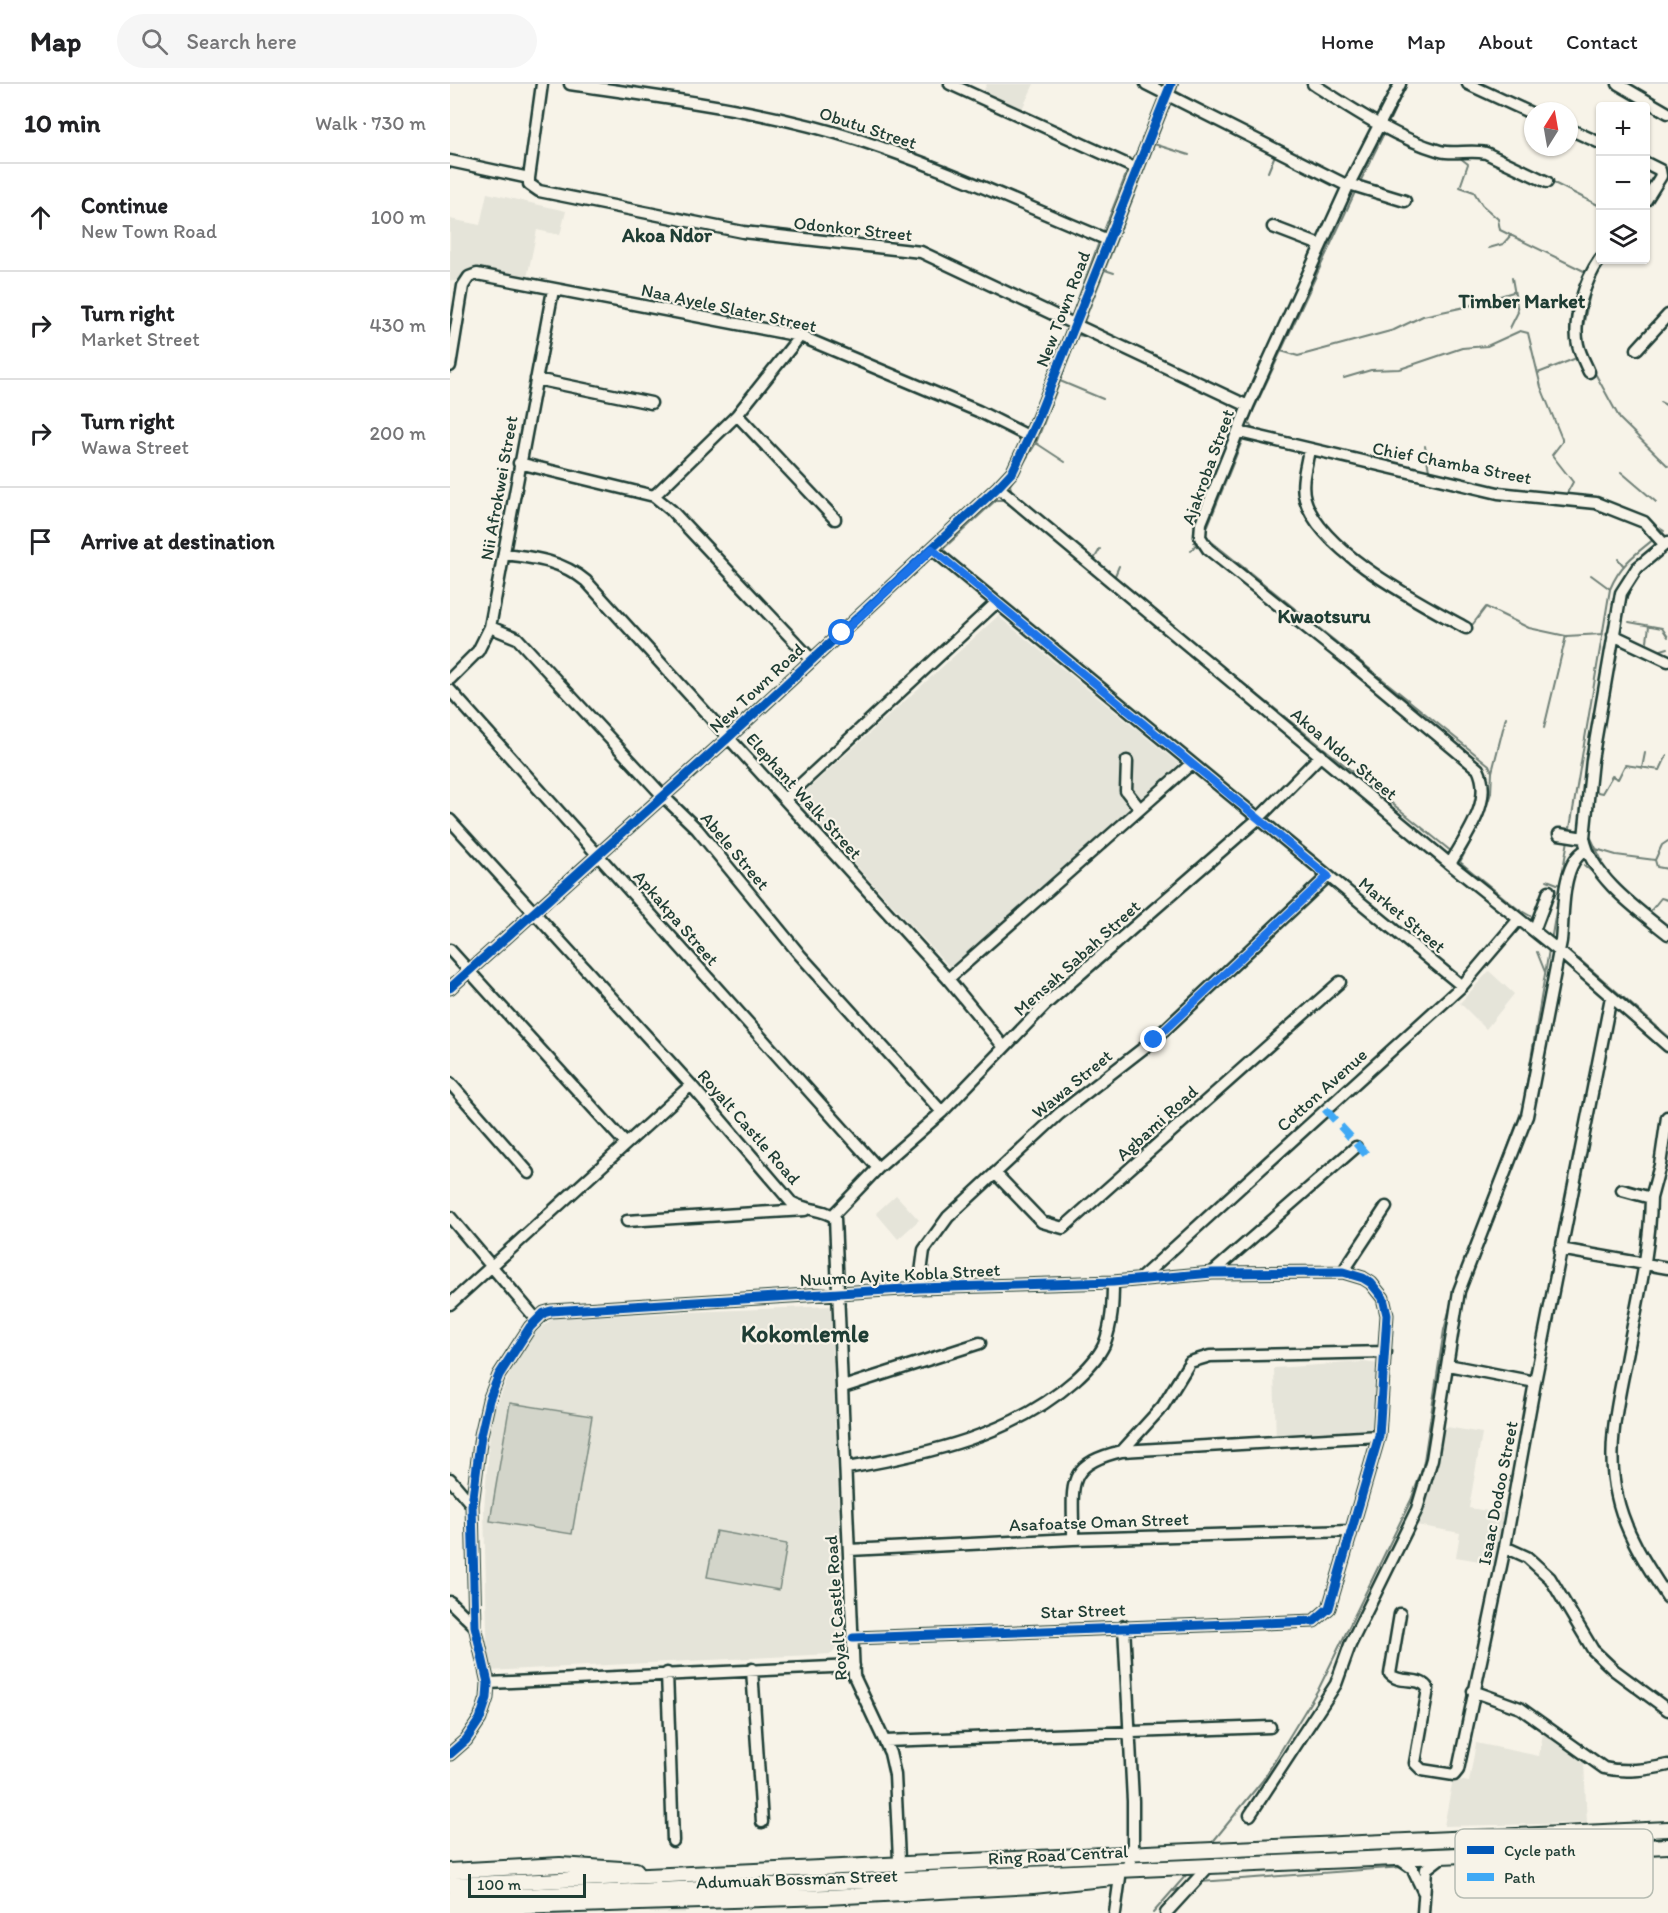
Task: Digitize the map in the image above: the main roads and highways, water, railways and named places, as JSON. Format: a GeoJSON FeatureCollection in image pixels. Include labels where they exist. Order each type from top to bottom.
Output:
{"type":"FeatureCollection","features":[{"type":"Feature","properties":{"kind":"main road","name":"Ring Road Central"},"geometry":{"type":"LineString","coordinates":[[1653,1830],[1668,1829]]}},
{"type":"Feature","properties":{"kind":"main road","name":"Ring Road Central"},"geometry":{"type":"LineString","coordinates":[[450,1885],[1455,1839]]}},
{"type":"Feature","properties":{"kind":"main road","name":"Ring Road Central"},"geometry":{"type":"LineString","coordinates":[[1653,1847],[1668,1846]]}},
{"type":"Feature","properties":{"kind":"main road","name":"Ring Road Central"},"geometry":{"type":"LineString","coordinates":[[1144,1869],[1185,1866],[1204,1869],[1455,1854]]}},
{"type":"Feature","properties":{"kind":"main road","name":"Ring Road Central"},"geometry":{"type":"LineString","coordinates":[[450,1871],[561,1865],[682,1875]]}},
{"type":"Feature","properties":{"kind":"main road","name":"Adumuah Bossman Street"},"geometry":{"type":"LineString","coordinates":[[453,1907],[827,1897],[1033,1886],[1144,1869]]}},
{"type":"Feature","properties":{"kind":"main road","name":"Ring Road Central"},"geometry":{"type":"LineString","coordinates":[[453,1907],[900,1881],[1123,1873]]}},
{"type":"Feature","properties":{"kind":"waterway"},"geometry":{"type":"LineString","coordinates":[[1175,94],[1178,84]]}},
{"type":"Feature","properties":{"kind":"waterway"},"geometry":{"type":"LineString","coordinates":[[1387,126],[1406,84]]}},
{"type":"Feature","properties":{"kind":"waterway"},"geometry":{"type":"LineString","coordinates":[[1176,91],[1215,113]]}},
{"type":"Feature","properties":{"kind":"waterway"},"geometry":{"type":"LineString","coordinates":[[1088,326],[1084,322],[1171,102]]}},
{"type":"Feature","properties":{"kind":"waterway"},"geometry":{"type":"LineString","coordinates":[[1357,105],[1378,117]]}},
{"type":"Feature","properties":{"kind":"waterway"},"geometry":{"type":"LineString","coordinates":[[1360,182],[1385,131]]}},
{"type":"Feature","properties":{"kind":"waterway"},"geometry":{"type":"LineString","coordinates":[[1134,157],[1143,141]]}},
{"type":"Feature","properties":{"kind":"waterway"},"geometry":{"type":"LineString","coordinates":[[1154,144],[1189,155]]}},
{"type":"Feature","properties":{"kind":"waterway"},"geometry":{"type":"LineString","coordinates":[[1268,172],[1275,155]]}},
{"type":"Feature","properties":{"kind":"waterway"},"geometry":{"type":"LineString","coordinates":[[1459,157],[1468,164],[1460,187],[1474,192],[1482,205],[1498,219],[1500,230],[1588,273]]}},
{"type":"Feature","properties":{"kind":"waterway"},"geometry":{"type":"LineString","coordinates":[[1103,233],[1127,172]]}},
{"type":"Feature","properties":{"kind":"waterway"},"geometry":{"type":"LineString","coordinates":[[1550,181],[1596,204]]}},
{"type":"Feature","properties":{"kind":"waterway"},"geometry":{"type":"LineString","coordinates":[[1254,431],[1248,422],[1356,190]]}},
{"type":"Feature","properties":{"kind":"waterway"},"geometry":{"type":"LineString","coordinates":[[1489,248],[1503,244],[1511,235]]}},
{"type":"Feature","properties":{"kind":"waterway"},"geometry":{"type":"LineString","coordinates":[[1071,318],[1099,242]]}},
{"type":"Feature","properties":{"kind":"waterway"},"geometry":{"type":"LineString","coordinates":[[1105,270],[1114,273]]}},
{"type":"Feature","properties":{"kind":"waterway"},"geometry":{"type":"LineString","coordinates":[[1510,328],[1518,312],[1512,278]]}},
{"type":"Feature","properties":{"kind":"waterway"},"geometry":{"type":"LineString","coordinates":[[1581,336],[1592,284]]}},
{"type":"Feature","properties":{"kind":"waterway"},"geometry":{"type":"LineString","coordinates":[[1281,351],[1298,356],[1394,330],[1423,316],[1465,307],[1513,292]]}},
{"type":"Feature","properties":{"kind":"waterway"},"geometry":{"type":"LineString","coordinates":[[1344,378],[1371,370],[1400,369],[1462,348],[1487,346],[1520,331],[1528,333],[1541,387],[1562,439],[1552,455],[1573,482],[1566,495]]}},
{"type":"Feature","properties":{"kind":"waterway"},"geometry":{"type":"LineString","coordinates":[[1012,494],[1010,485],[1036,443],[1078,335],[1093,338]]}},
{"type":"Feature","properties":{"kind":"waterway"},"geometry":{"type":"LineString","coordinates":[[1538,373],[1574,359]]}},
{"type":"Feature","properties":{"kind":"waterway"},"geometry":{"type":"LineString","coordinates":[[1592,376],[1596,375],[1620,419],[1668,466]]}},
{"type":"Feature","properties":{"kind":"waterway"},"geometry":{"type":"LineString","coordinates":[[1060,381],[1103,399]]}},
{"type":"Feature","properties":{"kind":"waterway"},"geometry":{"type":"LineString","coordinates":[[1209,393],[1223,400]]}},
{"type":"Feature","properties":{"kind":"waterway"},"geometry":{"type":"LineString","coordinates":[[1660,402],[1668,406]]}},
{"type":"Feature","properties":{"kind":"waterway"},"geometry":{"type":"LineString","coordinates":[[1205,533],[1242,441]]}},
{"type":"Feature","properties":{"kind":"waterway"},"geometry":{"type":"LineString","coordinates":[[1036,443],[1065,462]]}},
{"type":"Feature","properties":{"kind":"waterway"},"geometry":{"type":"LineString","coordinates":[[1425,446],[1429,471]]}},
{"type":"Feature","properties":{"kind":"waterway"},"geometry":{"type":"LineString","coordinates":[[1420,469],[1505,489]]}},
{"type":"Feature","properties":{"kind":"waterway"},"geometry":{"type":"LineString","coordinates":[[1621,472],[1656,502]]}},
{"type":"Feature","properties":{"kind":"waterway"},"geometry":{"type":"LineString","coordinates":[[1427,482],[1488,496]]}},
{"type":"Feature","properties":{"kind":"waterway"},"geometry":{"type":"LineString","coordinates":[[942,550],[996,500],[1003,500],[1025,516]]}},
{"type":"Feature","properties":{"kind":"waterway"},"geometry":{"type":"LineString","coordinates":[[1606,501],[1623,508]]}},
{"type":"Feature","properties":{"kind":"waterway"},"geometry":{"type":"LineString","coordinates":[[1652,523],[1664,531]]}},
{"type":"Feature","properties":{"kind":"waterway"},"geometry":{"type":"LineString","coordinates":[[1196,530],[1194,542],[1202,549]]}},
{"type":"Feature","properties":{"kind":"waterway"},"geometry":{"type":"LineString","coordinates":[[1207,538],[1489,765],[1492,772]]}},
{"type":"Feature","properties":{"kind":"waterway"},"geometry":{"type":"LineString","coordinates":[[1570,828],[1610,589],[1623,567],[1654,539]]}},
{"type":"Feature","properties":{"kind":"waterway"},"geometry":{"type":"LineString","coordinates":[[1191,551],[1196,544]]}},
{"type":"Feature","properties":{"kind":"waterway"},"geometry":{"type":"LineString","coordinates":[[1093,561],[1100,549]]}},
{"type":"Feature","properties":{"kind":"waterway"},"geometry":{"type":"LineString","coordinates":[[1618,559],[1623,565]]}},
{"type":"Feature","properties":{"kind":"waterway"},"geometry":{"type":"LineString","coordinates":[[1114,578],[1119,566]]}},
{"type":"Feature","properties":{"kind":"waterway"},"geometry":{"type":"LineString","coordinates":[[1624,604],[1631,587],[1647,566]]}},
{"type":"Feature","properties":{"kind":"waterway"},"geometry":{"type":"LineString","coordinates":[[1591,575],[1610,589]]}},
{"type":"Feature","properties":{"kind":"waterway"},"geometry":{"type":"LineString","coordinates":[[1127,589],[1452,852]]}},
{"type":"Feature","properties":{"kind":"waterway"},"geometry":{"type":"LineString","coordinates":[[1119,595],[1276,725]]}},
{"type":"Feature","properties":{"kind":"waterway"},"geometry":{"type":"LineString","coordinates":[[1469,625],[1473,624],[1486,607],[1529,628],[1566,636],[1603,634]]}},
{"type":"Feature","properties":{"kind":"waterway"},"geometry":{"type":"LineString","coordinates":[[1629,622],[1662,628],[1668,637]]}},
{"type":"Feature","properties":{"kind":"waterway"},"geometry":{"type":"LineString","coordinates":[[1647,641],[1649,626]]}},
{"type":"Feature","properties":{"kind":"waterway"},"geometry":{"type":"LineString","coordinates":[[1544,728],[1566,636]]}},
{"type":"Feature","properties":{"kind":"waterway"},"geometry":{"type":"LineString","coordinates":[[1658,651],[1668,648]]}},
{"type":"Feature","properties":{"kind":"waterway"},"geometry":{"type":"LineString","coordinates":[[1333,655],[1374,689]]}},
{"type":"Feature","properties":{"kind":"waterway"},"geometry":{"type":"LineString","coordinates":[[1596,775],[1607,703]]}},
{"type":"Feature","properties":{"kind":"waterway"},"geometry":{"type":"LineString","coordinates":[[1506,717],[1492,772],[1491,793],[1483,817],[1460,862],[1518,909],[1532,917]]}},
{"type":"Feature","properties":{"kind":"waterway"},"geometry":{"type":"LineString","coordinates":[[1642,768],[1645,753]]}},
{"type":"Feature","properties":{"kind":"waterway"},"geometry":{"type":"LineString","coordinates":[[1593,791],[1602,793],[1612,776],[1618,779],[1625,765],[1660,770],[1667,755]]}},
{"type":"Feature","properties":{"kind":"waterway"},"geometry":{"type":"LineString","coordinates":[[1589,834],[1602,861]]}},
{"type":"Feature","properties":{"kind":"waterway"},"geometry":{"type":"LineString","coordinates":[[1551,941],[1568,840]]}},
{"type":"Feature","properties":{"kind":"waterway"},"geometry":{"type":"LineString","coordinates":[[1655,860],[1662,845],[1668,841]]}},
{"type":"Feature","properties":{"kind":"waterway"},"geometry":{"type":"LineString","coordinates":[[1596,849],[1616,855],[1655,860]]}},
{"type":"Feature","properties":{"kind":"waterway"},"geometry":{"type":"LineString","coordinates":[[1655,860],[1657,867],[1668,869]]}},
{"type":"Feature","properties":{"kind":"waterway"},"geometry":{"type":"LineString","coordinates":[[1584,865],[1598,877]]}},
{"type":"Feature","properties":{"kind":"waterway"},"geometry":{"type":"LineString","coordinates":[[1547,880],[1560,885]]}},
{"type":"Feature","properties":{"kind":"waterway"},"geometry":{"type":"LineString","coordinates":[[1649,913],[1661,898],[1668,900]]}},
{"type":"Feature","properties":{"kind":"waterway"},"geometry":{"type":"LineString","coordinates":[[1654,916],[1668,927]]}},
{"type":"Feature","properties":{"kind":"waterway"},"geometry":{"type":"LineString","coordinates":[[1459,1278],[1523,1107],[1549,950]]}},
{"type":"Feature","properties":{"kind":"waterway"},"geometry":{"type":"LineString","coordinates":[[1537,952],[1545,972]]}},
{"type":"Feature","properties":{"kind":"waterway"},"geometry":{"type":"LineString","coordinates":[[1579,959],[1668,1036]]}},
{"type":"Feature","properties":{"kind":"waterway"},"geometry":{"type":"LineString","coordinates":[[1561,960],[1575,972]]}},
{"type":"Feature","properties":{"kind":"waterway"},"geometry":{"type":"LineString","coordinates":[[1211,1844],[1263,1780],[1319,1688],[1411,1500],[1423,1467],[1444,1330],[1455,1289]]}},
{"type":"Feature","properties":{"kind":"waterway"},"geometry":{"type":"LineString","coordinates":[[1200,1882],[1403,1867]]}},
{"type":"Feature","properties":{"kind":"waterway"},"geometry":{"type":"LineString","coordinates":[[1153,1913],[1187,1874]]}},
{"type":"Feature","properties":{"kind":"waterway"},"geometry":{"type":"LineString","coordinates":[[1174,1891],[1185,1886]]}},
{"type":"Feature","properties":{"kind":"district","name":"Akoa Ndor"},"geometry":{"type":"Point","coordinates":[667,235]}},
{"type":"Feature","properties":{"kind":"district","name":"Timber Market"},"geometry":{"type":"Point","coordinates":[1522,301]}},
{"type":"Feature","properties":{"kind":"district","name":"Kwaotsuru"},"geometry":{"type":"Point","coordinates":[1324,616]}},
{"type":"Feature","properties":{"kind":"district","name":"Kokomlemle"},"geometry":{"type":"Point","coordinates":[805,1333]}}]}
